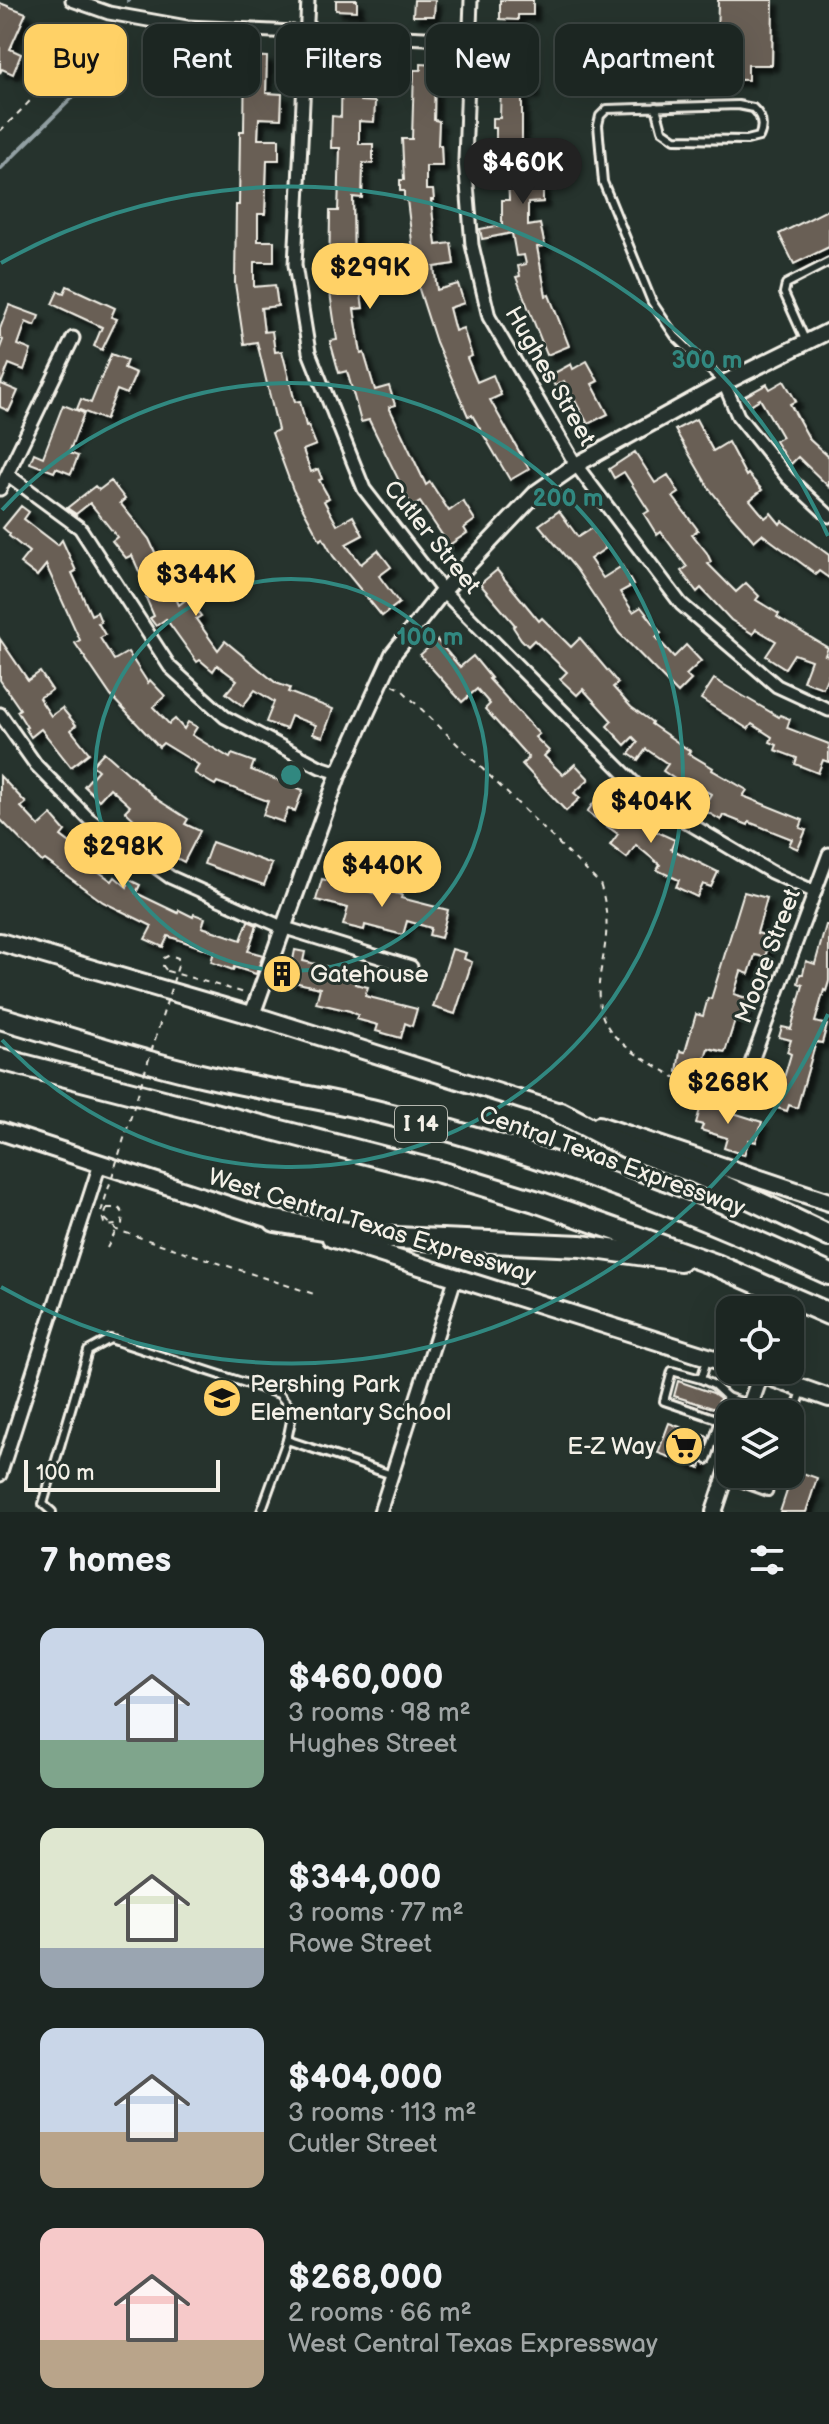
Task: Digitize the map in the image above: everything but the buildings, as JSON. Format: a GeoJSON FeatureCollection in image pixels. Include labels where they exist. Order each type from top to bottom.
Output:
{"type":"FeatureCollection","features":[{"type":"Feature","properties":{"kind":"highway","name":"Central Texas Expressway"},"geometry":{"type":"LineString","coordinates":[[0,1018],[202,1076],[372,1110],[455,1133],[603,1182],[743,1235],[829,1274]]}},
{"type":"Feature","properties":{"kind":"highway","name":"I 14"},"geometry":{"type":"LineString","coordinates":[[0,1059],[440,1172],[616,1228],[716,1265],[829,1314]]}},
{"type":"Feature","properties":{"kind":"highway"},"geometry":{"type":"LineString","coordinates":[[561,1113],[626,1147],[696,1173],[829,1236]]}},
{"type":"Feature","properties":{"kind":"highway"},"geometry":{"type":"LineString","coordinates":[[275,1221],[371,1237],[581,1246],[716,1265]]}},
{"type":"Feature","properties":{"kind":"main road"},"geometry":{"type":"LineString","coordinates":[[0,942],[252,1015],[827,1197]]}},
{"type":"Feature","properties":{"kind":"main road","name":"West Central Texas Expressway"},"geometry":{"type":"LineString","coordinates":[[0,1131],[716,1360]]}},
{"type":"Feature","properties":{"kind":"main road"},"geometry":{"type":"LineString","coordinates":[[791,1384],[829,1398]]}},
{"type":"Feature","properties":{"kind":"street"},"geometry":{"type":"LineString","coordinates":[[72,0],[187,27],[276,31]]}},
{"type":"Feature","properties":{"kind":"street","name":"Cutler Street"},"geometry":{"type":"LineString","coordinates":[[306,24],[308,0]]}},
{"type":"Feature","properties":{"kind":"street","name":"Hughes Street"},"geometry":{"type":"LineString","coordinates":[[469,24],[471,0]]}},
{"type":"Feature","properties":{"kind":"street","name":"Cutler Street"},"geometry":{"type":"LineString","coordinates":[[303,96],[295,265],[309,352],[364,489],[443,591],[653,802],[771,872],[815,892]]}},
{"type":"Feature","properties":{"kind":"street","name":"Hughes Street"},"geometry":{"type":"LineString","coordinates":[[467,96],[465,160],[472,245],[489,317],[576,465],[681,604],[777,686],[829,710]]}},
{"type":"Feature","properties":{"kind":"street"},"geometry":{"type":"LineString","coordinates":[[252,1015],[339,773],[381,679],[393,654],[443,591],[537,492],[576,465],[724,383],[829,331]]}},
{"type":"Feature","properties":{"kind":"street"},"geometry":{"type":"LineString","coordinates":[[0,489],[73,338]]}},
{"type":"Feature","properties":{"kind":"street"},"geometry":{"type":"LineString","coordinates":[[724,383],[738,416],[788,478],[829,516]]}},
{"type":"Feature","properties":{"kind":"street"},"geometry":{"type":"LineString","coordinates":[[8,475],[80,528],[170,667],[225,717],[320,767],[339,773]]}},
{"type":"Feature","properties":{"kind":"street"},"geometry":{"type":"LineString","coordinates":[[0,714],[36,765],[89,819],[170,877],[282,927],[411,967]]}},
{"type":"Feature","properties":{"kind":"street","name":"Moore Street"},"geometry":{"type":"LineString","coordinates":[[747,1074],[829,854]]}},
{"type":"Feature","properties":{"kind":"street"},"geometry":{"type":"LineString","coordinates":[[0,1475],[100,1164]]}},
{"type":"Feature","properties":{"kind":"street"},"geometry":{"type":"LineString","coordinates":[[380,1512],[456,1276]]}},
{"type":"Feature","properties":{"kind":"street"},"geometry":{"type":"LineString","coordinates":[[714,1512],[722,1488]]}},
{"type":"Feature","properties":{"kind":"lane"},"geometry":{"type":"LineString","coordinates":[[656,107],[662,130],[675,139],[747,140],[759,137],[762,120],[753,108],[738,105],[656,107],[607,109],[600,116],[603,182],[652,302],[675,336],[724,383]]}},
{"type":"Feature","properties":{"kind":"lane"},"geometry":{"type":"LineString","coordinates":[[806,342],[784,293],[786,284],[829,262]]}},
{"type":"Feature","properties":{"kind":"lane"},"geometry":{"type":"LineString","coordinates":[[52,1512],[43,1504],[88,1351],[110,1339],[279,1394],[293,1411],[287,1440],[261,1512]]}},
{"type":"Feature","properties":{"kind":"lane"},"geometry":{"type":"LineString","coordinates":[[701,1379],[708,1357]]}},
{"type":"Feature","properties":{"kind":"lane"},"geometry":{"type":"LineString","coordinates":[[716,1419],[664,1401],[672,1371],[714,1385],[732,1400]]}},
{"type":"Feature","properties":{"kind":"lane"},"geometry":{"type":"LineString","coordinates":[[799,1400],[803,1388]]}},
{"type":"Feature","properties":{"kind":"lane"},"geometry":{"type":"LineString","coordinates":[[707,1460],[716,1432]]}},
{"type":"Feature","properties":{"kind":"lane"},"geometry":{"type":"LineString","coordinates":[[287,1440],[392,1475]]}},
{"type":"Feature","properties":{"kind":"path"},"geometry":{"type":"LineString","coordinates":[[0,131],[66,59],[81,36],[93,7]]}},
{"type":"Feature","properties":{"kind":"path"},"geometry":{"type":"LineString","coordinates":[[381,679],[401,689],[600,884],[606,900],[608,922],[598,992],[601,1016],[609,1032],[629,1051],[694,1087],[747,1074]]}},
{"type":"Feature","properties":{"kind":"path"},"geometry":{"type":"LineString","coordinates":[[258,997],[167,971],[163,966],[164,958],[170,955],[178,958],[178,966],[101,1212],[104,1223],[108,1226],[122,1224],[123,1213],[119,1208],[107,1208],[104,1218],[117,1230],[317,1295]]}},
{"type":"Feature","properties":{"kind":"path"},"geometry":{"type":"LineString","coordinates":[[107,1248],[117,1230]]}},
{"type":"Feature","properties":{"kind":"waterway"},"geometry":{"type":"LineString","coordinates":[[0,169],[74,96]]}},
{"type":"Feature","properties":{"kind":"place","name":"Gatehouse"},"geometry":{"type":"Point","coordinates":[282,974]}},
{"type":"Feature","properties":{"kind":"place","name":"Pershing Park Elementary School"},"geometry":{"type":"Point","coordinates":[222,1398]}},
{"type":"Feature","properties":{"kind":"place","name":"E-Z Way"},"geometry":{"type":"Point","coordinates":[684,1446]}}]}
